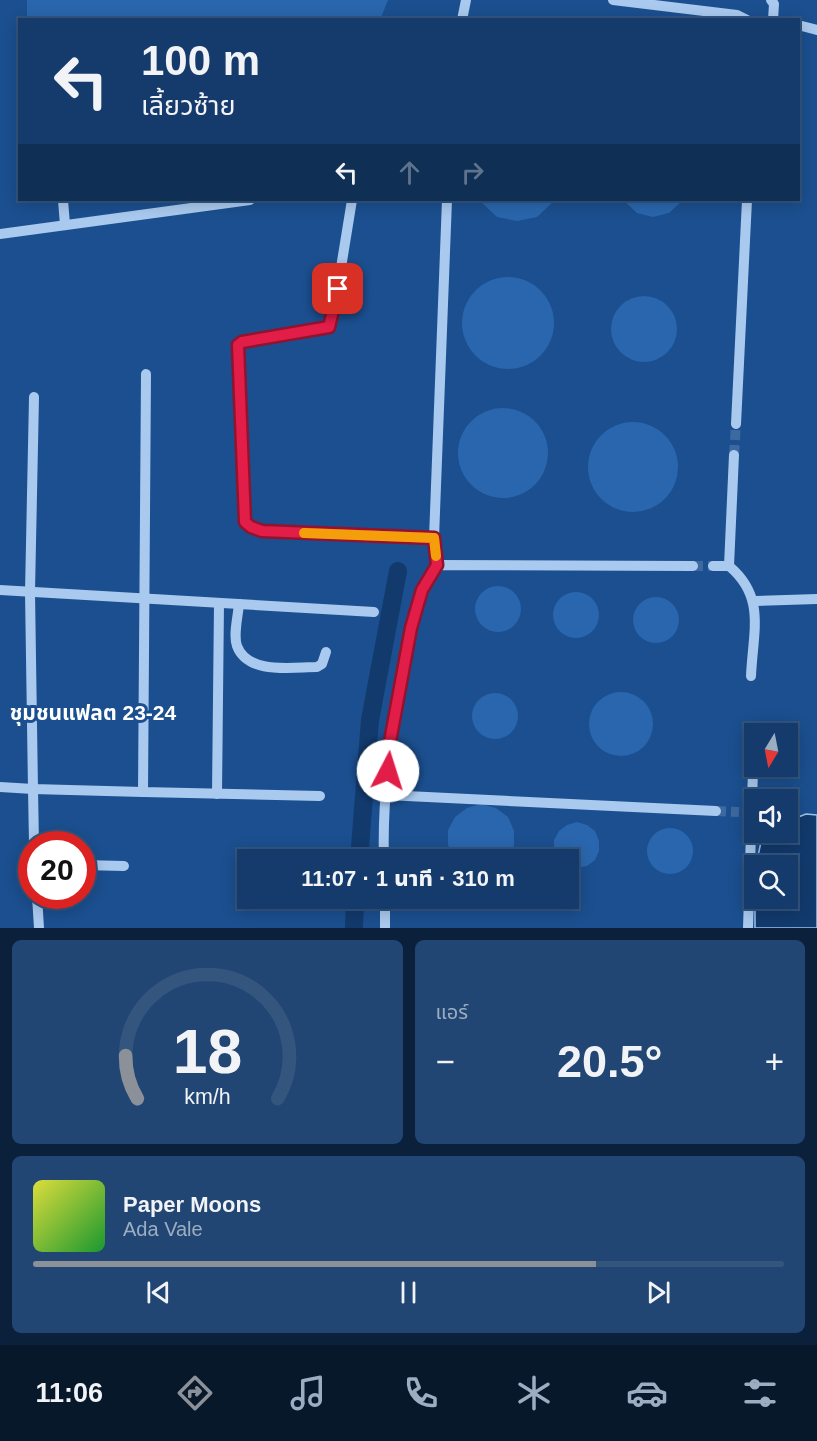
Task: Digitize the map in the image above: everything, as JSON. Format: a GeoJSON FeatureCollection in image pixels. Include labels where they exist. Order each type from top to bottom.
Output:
{"type":"FeatureCollection","features":[{"type":"Feature","properties":{"kind":"street"},"geometry":{"type":"LineString","coordinates":[[462,18],[466,0]]}},
{"type":"Feature","properties":{"kind":"street"},"geometry":{"type":"LineString","coordinates":[[613,0],[737,15],[743,18]]}},
{"type":"Feature","properties":{"kind":"street"},"geometry":{"type":"LineString","coordinates":[[771,0],[774,4],[774,18]]}},
{"type":"Feature","properties":{"kind":"street"},"geometry":{"type":"LineString","coordinates":[[800,26],[817,30]]}},
{"type":"Feature","properties":{"kind":"street"},"geometry":{"type":"LineString","coordinates":[[63,201],[65,225]]}},
{"type":"Feature","properties":{"kind":"street"},"geometry":{"type":"LineString","coordinates":[[0,234],[243,201]]}},
{"type":"Feature","properties":{"kind":"street"},"geometry":{"type":"LineString","coordinates":[[352,201],[332,323],[329,327],[242,342],[238,345],[245,522],[262,531],[434,538]]}},
{"type":"Feature","properties":{"kind":"street"},"geometry":{"type":"LineString","coordinates":[[384,849],[389,747],[411,628],[422,590],[437,565],[434,538],[447,201]]}},
{"type":"Feature","properties":{"kind":"street"},"geometry":{"type":"LineString","coordinates":[[736,424],[747,201]]}},
{"type":"Feature","properties":{"kind":"street"},"geometry":{"type":"LineString","coordinates":[[143,792],[146,374]]}},
{"type":"Feature","properties":{"kind":"street"},"geometry":{"type":"LineString","coordinates":[[34,397],[30,592],[34,831]]}},
{"type":"Feature","properties":{"kind":"street"},"geometry":{"type":"LineString","coordinates":[[729,566],[734,455]]}},
{"type":"Feature","properties":{"kind":"street"},"geometry":{"type":"LineString","coordinates":[[437,565],[693,566]]}},
{"type":"Feature","properties":{"kind":"street"},"geometry":{"type":"LineString","coordinates":[[713,566],[729,566],[745,579],[755,601],[751,676]]}},
{"type":"Feature","properties":{"kind":"street"},"geometry":{"type":"LineString","coordinates":[[0,590],[374,612]]}},
{"type":"Feature","properties":{"kind":"street"},"geometry":{"type":"LineString","coordinates":[[755,601],[817,598]]}},
{"type":"Feature","properties":{"kind":"street"},"geometry":{"type":"LineString","coordinates":[[217,794],[219,603]]}},
{"type":"Feature","properties":{"kind":"street"},"geometry":{"type":"LineString","coordinates":[[239,604],[236,644],[244,657],[256,665],[317,668],[322,664],[326,652]]}},
{"type":"Feature","properties":{"kind":"street"},"geometry":{"type":"LineString","coordinates":[[0,787],[320,796]]}},
{"type":"Feature","properties":{"kind":"street"},"geometry":{"type":"LineString","coordinates":[[386,795],[716,811]]}},
{"type":"Feature","properties":{"kind":"street"},"geometry":{"type":"LineString","coordinates":[[739,812],[744,812]]}},
{"type":"Feature","properties":{"kind":"street"},"geometry":{"type":"LineString","coordinates":[[748,928],[750,843]]}},
{"type":"Feature","properties":{"kind":"street"},"geometry":{"type":"LineString","coordinates":[[96,865],[124,866]]}},
{"type":"Feature","properties":{"kind":"street"},"geometry":{"type":"LineString","coordinates":[[38,909],[39,928]]}},
{"type":"Feature","properties":{"kind":"street"},"geometry":{"type":"LineString","coordinates":[[385,909],[385,928]]}},
{"type":"Feature","properties":{"kind":"water"},"geometry":{"type":"Polygon","coordinates":[[[806,814],[817,815],[817,928],[755,928],[755,909],[798,909],[798,855],[758,855],[761,843],[798,843],[798,817],[806,814]]]}},
{"type":"Feature","properties":{"kind":"building"},"geometry":{"type":"Polygon","coordinates":[[[27,0],[388,0],[381,18],[27,18],[27,0]]]}},
{"type":"Feature","properties":{"kind":"building"},"geometry":{"type":"Polygon","coordinates":[[[480,201],[554,201],[537,217],[517,221],[497,217],[480,201]]]}},
{"type":"Feature","properties":{"kind":"building"},"geometry":{"type":"Polygon","coordinates":[[[624,201],[682,201],[669,213],[653,217],[637,213],[624,201]]]}},
{"type":"Feature","properties":{"kind":"building"},"geometry":{"type":"Polygon","coordinates":[[[508,277],[526,280],[541,290],[551,305],[554,323],[551,341],[541,356],[526,366],[508,369],[490,366],[475,356],[465,341],[462,323],[465,305],[475,290],[490,280],[508,277]]]}},
{"type":"Feature","properties":{"kind":"building"},"geometry":{"type":"Polygon","coordinates":[[[637,296],[651,296],[663,301],[672,310],[677,329],[675,342],[668,353],[651,362],[637,362],[625,357],[616,348],[611,336],[611,322],[616,310],[625,301],[637,296]]]}},
{"type":"Feature","properties":{"kind":"building"},"geometry":{"type":"Polygon","coordinates":[[[503,408],[520,412],[535,421],[544,436],[548,453],[544,470],[535,485],[520,494],[503,498],[486,494],[471,485],[462,470],[458,453],[462,436],[471,421],[486,412],[503,408]]]}},
{"type":"Feature","properties":{"kind":"building"},"geometry":{"type":"Polygon","coordinates":[[[633,422],[650,426],[665,435],[674,450],[678,467],[674,484],[665,499],[650,508],[633,512],[616,508],[601,499],[592,484],[588,467],[592,450],[601,435],[616,426],[633,422]]]}},
{"type":"Feature","properties":{"kind":"building"},"geometry":{"type":"Polygon","coordinates":[[[498,586],[514,593],[521,609],[514,625],[498,632],[482,625],[475,609],[482,593],[498,586]]]}},
{"type":"Feature","properties":{"kind":"building"},"geometry":{"type":"Polygon","coordinates":[[[576,592],[592,599],[599,615],[592,631],[576,638],[560,631],[553,615],[560,599],[576,592]]]}},
{"type":"Feature","properties":{"kind":"building"},"geometry":{"type":"Polygon","coordinates":[[[656,597],[672,604],[679,620],[672,636],[656,643],[640,636],[633,620],[640,604],[656,597]]]}},
{"type":"Feature","properties":{"kind":"building"},"geometry":{"type":"Polygon","coordinates":[[[621,692],[639,698],[647,706],[653,724],[647,742],[639,750],[621,756],[603,750],[595,742],[589,724],[595,706],[603,698],[621,692]]]}},
{"type":"Feature","properties":{"kind":"building"},"geometry":{"type":"Polygon","coordinates":[[[495,693],[511,700],[518,716],[511,732],[495,739],[479,732],[472,716],[479,700],[495,693]]]}},
{"type":"Feature","properties":{"kind":"building"},"geometry":{"type":"Polygon","coordinates":[[[481,804],[496,808],[508,817],[514,831],[512,849],[450,849],[448,830],[455,817],[467,808],[481,804]]]}},
{"type":"Feature","properties":{"kind":"building"},"geometry":{"type":"Polygon","coordinates":[[[577,822],[595,831],[599,841],[599,851],[595,860],[587,866],[579,867],[579,849],[554,849],[554,840],[559,831],[577,822]]]}},
{"type":"Feature","properties":{"kind":"building"},"geometry":{"type":"Polygon","coordinates":[[[670,828],[686,835],[693,851],[686,867],[670,874],[654,867],[647,851],[654,835],[670,828]]]}},
{"type":"Feature","properties":{"kind":"waterway"},"geometry":{"type":"LineString","coordinates":[[360,849],[370,720],[398,571]]}},
{"type":"Feature","properties":{"kind":"waterway"},"geometry":{"type":"LineString","coordinates":[[354,928],[355,909]]}},
{"type":"Feature","properties":{"kind":"tunnel"},"geometry":{"type":"LineString","coordinates":[[734,455],[736,424]]}},
{"type":"Feature","properties":{"kind":"tunnel"},"geometry":{"type":"LineString","coordinates":[[693,566],[713,566]]}},
{"type":"Feature","properties":{"kind":"tunnel"},"geometry":{"type":"LineString","coordinates":[[716,811],[739,812]]}},
{"type":"Feature","properties":{"kind":"slow traffic"},"geometry":{"type":"LineString","coordinates":[[304,533],[434,538],[436,556]]}},
{"type":"Feature","properties":{"kind":"district","name":"ชุมชนแฟลต 23-24"},"geometry":{"type":"Point","coordinates":[93,713]}},
{"type":"Feature","properties":{"kind":"route"},"geometry":{"type":"LineString","coordinates":[[338,289],[332,323],[329,327],[242,342],[238,345],[245,522],[262,531],[434,538],[437,565],[422,590],[411,628],[389,747],[388,771]]}}]}
